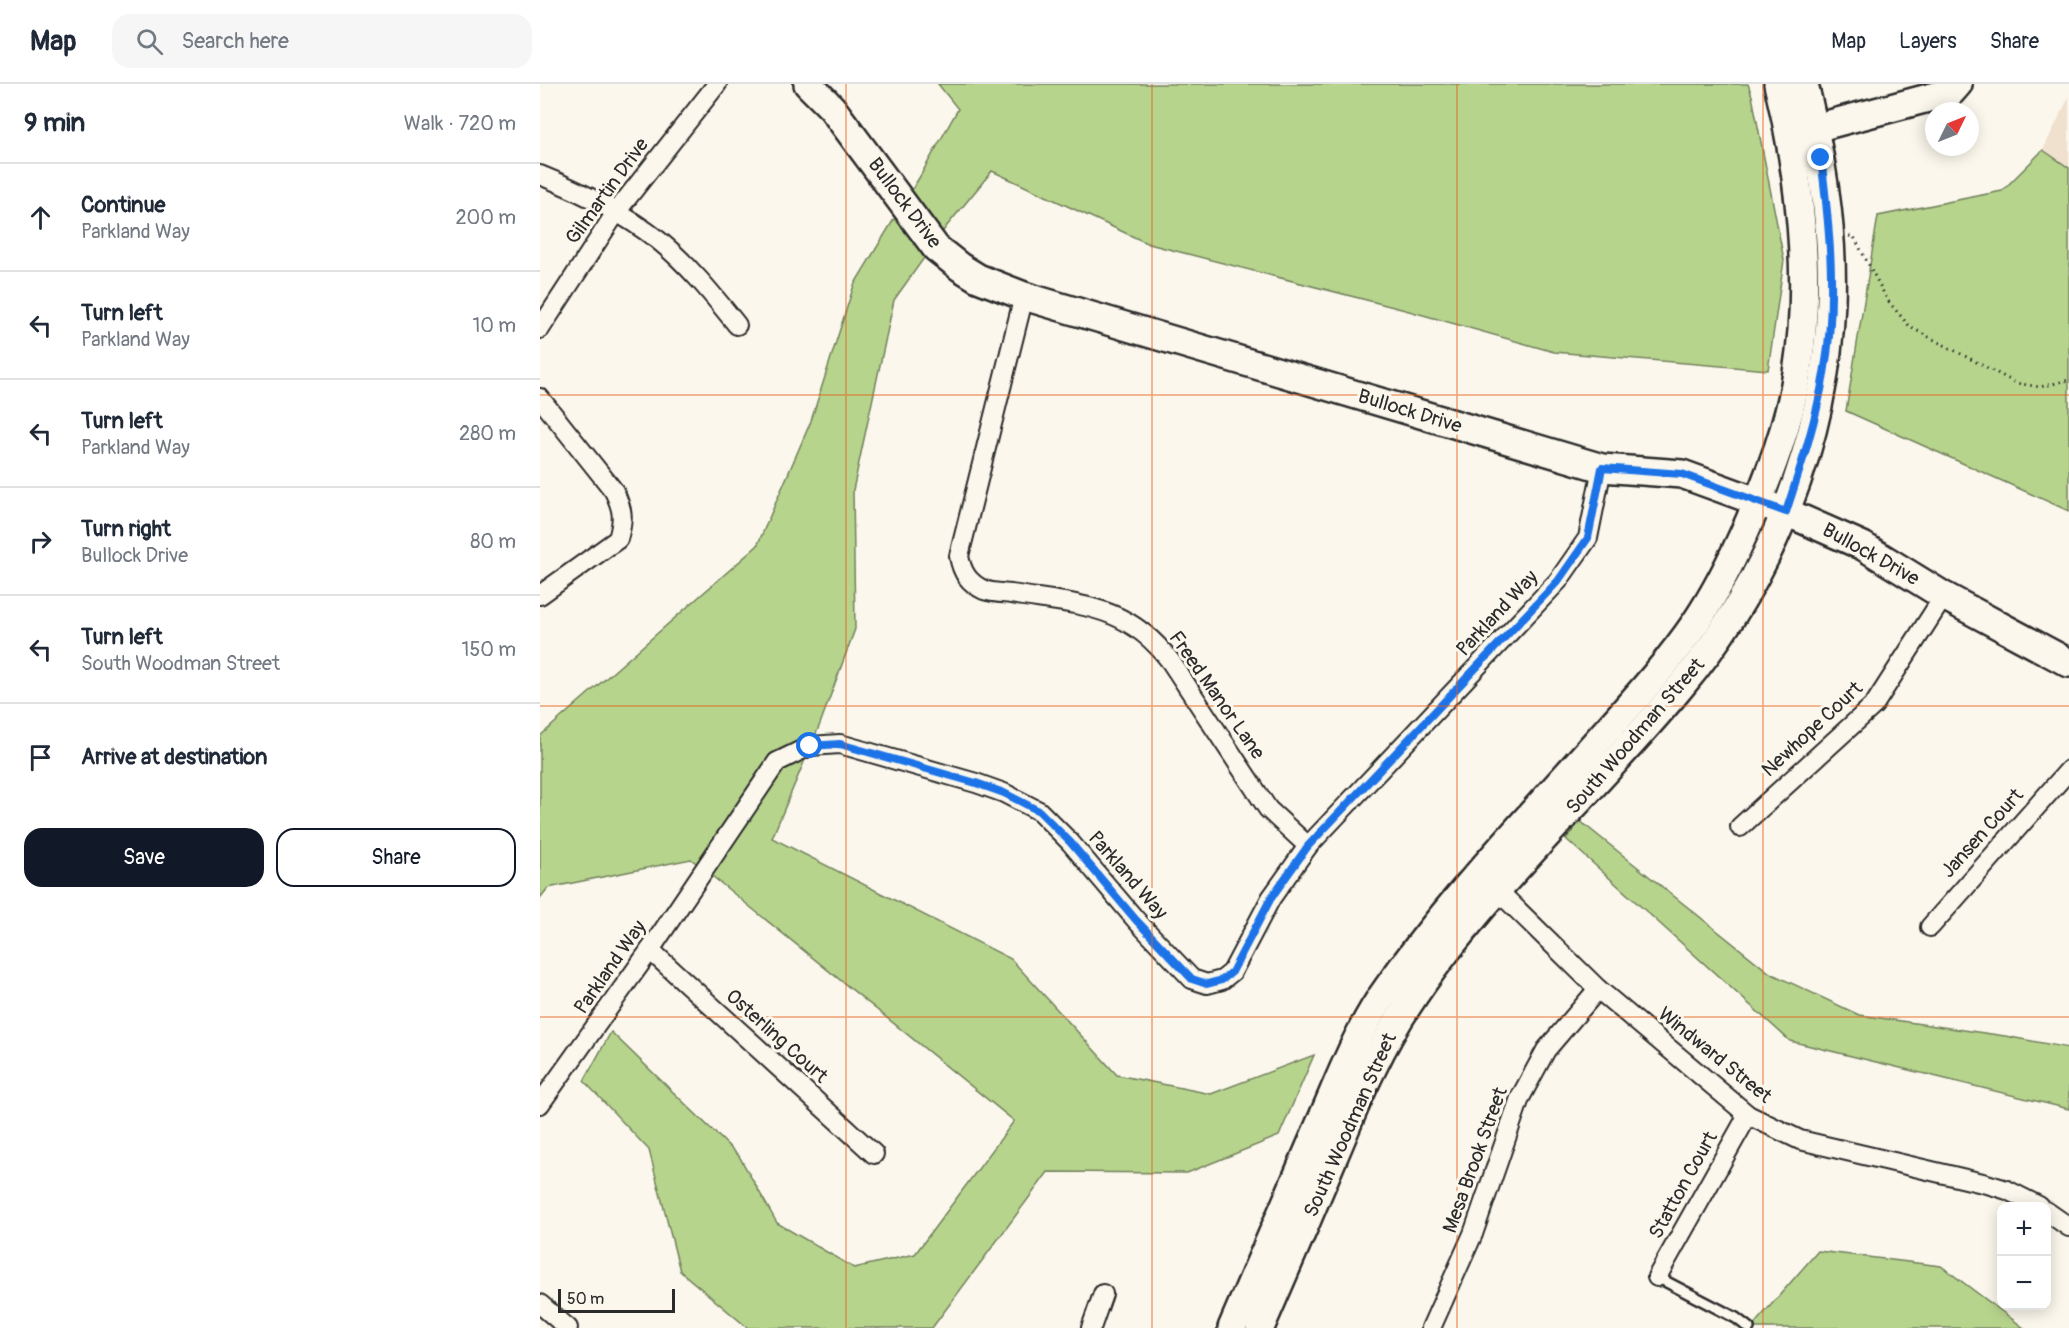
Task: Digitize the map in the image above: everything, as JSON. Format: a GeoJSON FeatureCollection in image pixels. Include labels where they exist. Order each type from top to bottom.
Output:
{"type":"FeatureCollection","features":[{"type":"Feature","properties":{"kind":"main road","name":"Bullock Drive"},"geometry":{"type":"LineString","coordinates":[[808,84],[832,108],[936,248],[978,278],[1024,296],[1602,468],[1682,474],[1759,501],[1863,546],[1944,596],[2069,663]]}},
{"type":"Feature","properties":{"kind":"main road","name":"South Woodman Street"},"geometry":{"type":"LineString","coordinates":[[1232,1328],[1353,1048],[1391,982],[1423,939],[1489,882],[1681,686],[1710,649],[1754,578],[1786,512],[1809,441],[1824,373],[1831,302],[1830,231],[1821,158],[1802,129],[1778,84]]}},
{"type":"Feature","properties":{"kind":"main road","name":"South Woodman Street"},"geometry":{"type":"LineString","coordinates":[[1260,1328],[1378,1056],[1399,1019],[1432,970],[1468,924],[1489,882],[1697,621],[1735,555],[1759,501],[1782,441],[1797,374],[1803,314],[1802,129],[1804,84]]}},
{"type":"Feature","properties":{"kind":"main road"},"geometry":{"type":"LineString","coordinates":[[1802,129],[1951,92],[1958,84]]}},
{"type":"Feature","properties":{"kind":"street","name":"Gilmartin Drive"},"geometry":{"type":"LineString","coordinates":[[540,329],[616,211],[717,84]]}},
{"type":"Feature","properties":{"kind":"street"},"geometry":{"type":"LineString","coordinates":[[540,176],[572,188],[616,211],[658,241],[708,289],[737,325]]}},
{"type":"Feature","properties":{"kind":"street","name":"Freed Manor Lane"},"geometry":{"type":"LineString","coordinates":[[1024,296],[959,556],[964,573],[976,586],[984,590],[1091,607],[1118,616],[1141,630],[1171,662],[1268,809],[1308,846]]}},
{"type":"Feature","properties":{"kind":"street"},"geometry":{"type":"LineString","coordinates":[[540,398],[614,491],[622,509],[622,526],[618,539],[540,595]]}},
{"type":"Feature","properties":{"kind":"street","name":"Parkland Way"},"geometry":{"type":"LineString","coordinates":[[540,1104],[650,950],[777,762],[810,746],[840,744],[976,783],[1004,793],[1039,811],[1070,842],[1136,920],[1192,979],[1207,984],[1222,980],[1232,972],[1271,898],[1308,846],[1558,581],[1588,538],[1602,468]]}},
{"type":"Feature","properties":{"kind":"street","name":"Newhope Court"},"geometry":{"type":"LineString","coordinates":[[1740,827],[1874,705],[1944,596]]}},
{"type":"Feature","properties":{"kind":"street","name":"Jansen Court"},"geometry":{"type":"LineString","coordinates":[[1930,927],[2069,770]]}},
{"type":"Feature","properties":{"kind":"street","name":"Windward Street"},"geometry":{"type":"LineString","coordinates":[[1489,882],[1598,988],[1748,1115],[1800,1140],[1987,1184],[2007,1190],[2031,1202]]}},
{"type":"Feature","properties":{"kind":"street","name":"Osterling Court"},"geometry":{"type":"LineString","coordinates":[[650,950],[874,1154]]}},
{"type":"Feature","properties":{"kind":"street","name":"Mesa Brook Street"},"geometry":{"type":"LineString","coordinates":[[1431,1328],[1473,1234],[1520,1098],[1546,1050],[1598,988]]}},
{"type":"Feature","properties":{"kind":"street","name":"Statton Court"},"geometry":{"type":"LineString","coordinates":[[1657,1277],[1748,1115]]}},
{"type":"Feature","properties":{"kind":"street"},"geometry":{"type":"LineString","coordinates":[[2051,1214],[2069,1227]]}},
{"type":"Feature","properties":{"kind":"street"},"geometry":{"type":"LineString","coordinates":[[1091,1328],[1103,1294]]}},
{"type":"Feature","properties":{"kind":"street"},"geometry":{"type":"LineString","coordinates":[[540,1304],[568,1328]]}},
{"type":"Feature","properties":{"kind":"lane"},"geometry":{"type":"LineString","coordinates":[[1657,1277],[1736,1318],[1749,1328]]}},
{"type":"Feature","properties":{"kind":"path"},"geometry":{"type":"LineString","coordinates":[[1830,231],[1854,237],[1888,301],[1910,327],[2016,383],[2040,387],[2069,380]]}},
{"type":"Feature","properties":{"kind":"shaded area"},"geometry":{"type":"Polygon","coordinates":[[[2069,97],[2069,170],[2043,150],[2069,97]]]}},
{"type":"Feature","properties":{"kind":"green space"},"geometry":{"type":"Polygon","coordinates":[[[938,84],[1748,84],[1784,260],[1768,370],[1554,352],[1409,311],[1149,244],[992,171],[946,227],[894,300],[853,490],[855,629],[820,724],[772,838],[1011,959],[1117,1075],[1211,1094],[1314,1055],[1279,1136],[1187,1173],[1048,1172],[932,1328],[748,1328],[680,1271],[649,1150],[584,1081],[611,1032],[739,1156],[777,1223],[854,1268],[915,1254],[1014,1121],[691,859],[548,888],[540,898],[540,736],[757,546],[811,421],[854,285],[958,109],[938,84]]]}},
{"type":"Feature","properties":{"kind":"green space"},"geometry":{"type":"Polygon","coordinates":[[[2043,150],[2069,168],[2069,511],[1846,411],[1878,216],[2002,191],[2043,150]]]}},
{"type":"Feature","properties":{"kind":"green space"},"geometry":{"type":"Polygon","coordinates":[[[1580,821],[1770,973],[1859,1015],[2005,1036],[2069,1048],[2069,1109],[1790,1041],[1566,839],[1580,821]]]}},
{"type":"Feature","properties":{"kind":"green space"},"geometry":{"type":"Polygon","coordinates":[[[1818,1251],[1941,1266],[2024,1328],[1751,1328],[1818,1251]]]}},
{"type":"Feature","properties":{"kind":"route"},"geometry":{"type":"LineString","coordinates":[[810,746],[840,744],[976,783],[1004,793],[1039,811],[1070,842],[1136,920],[1192,979],[1207,984],[1222,980],[1232,972],[1271,898],[1308,846],[1558,581],[1588,538],[1602,468],[1682,474],[1786,512],[1809,441],[1824,373],[1831,302],[1830,231],[1821,158]]}}]}
